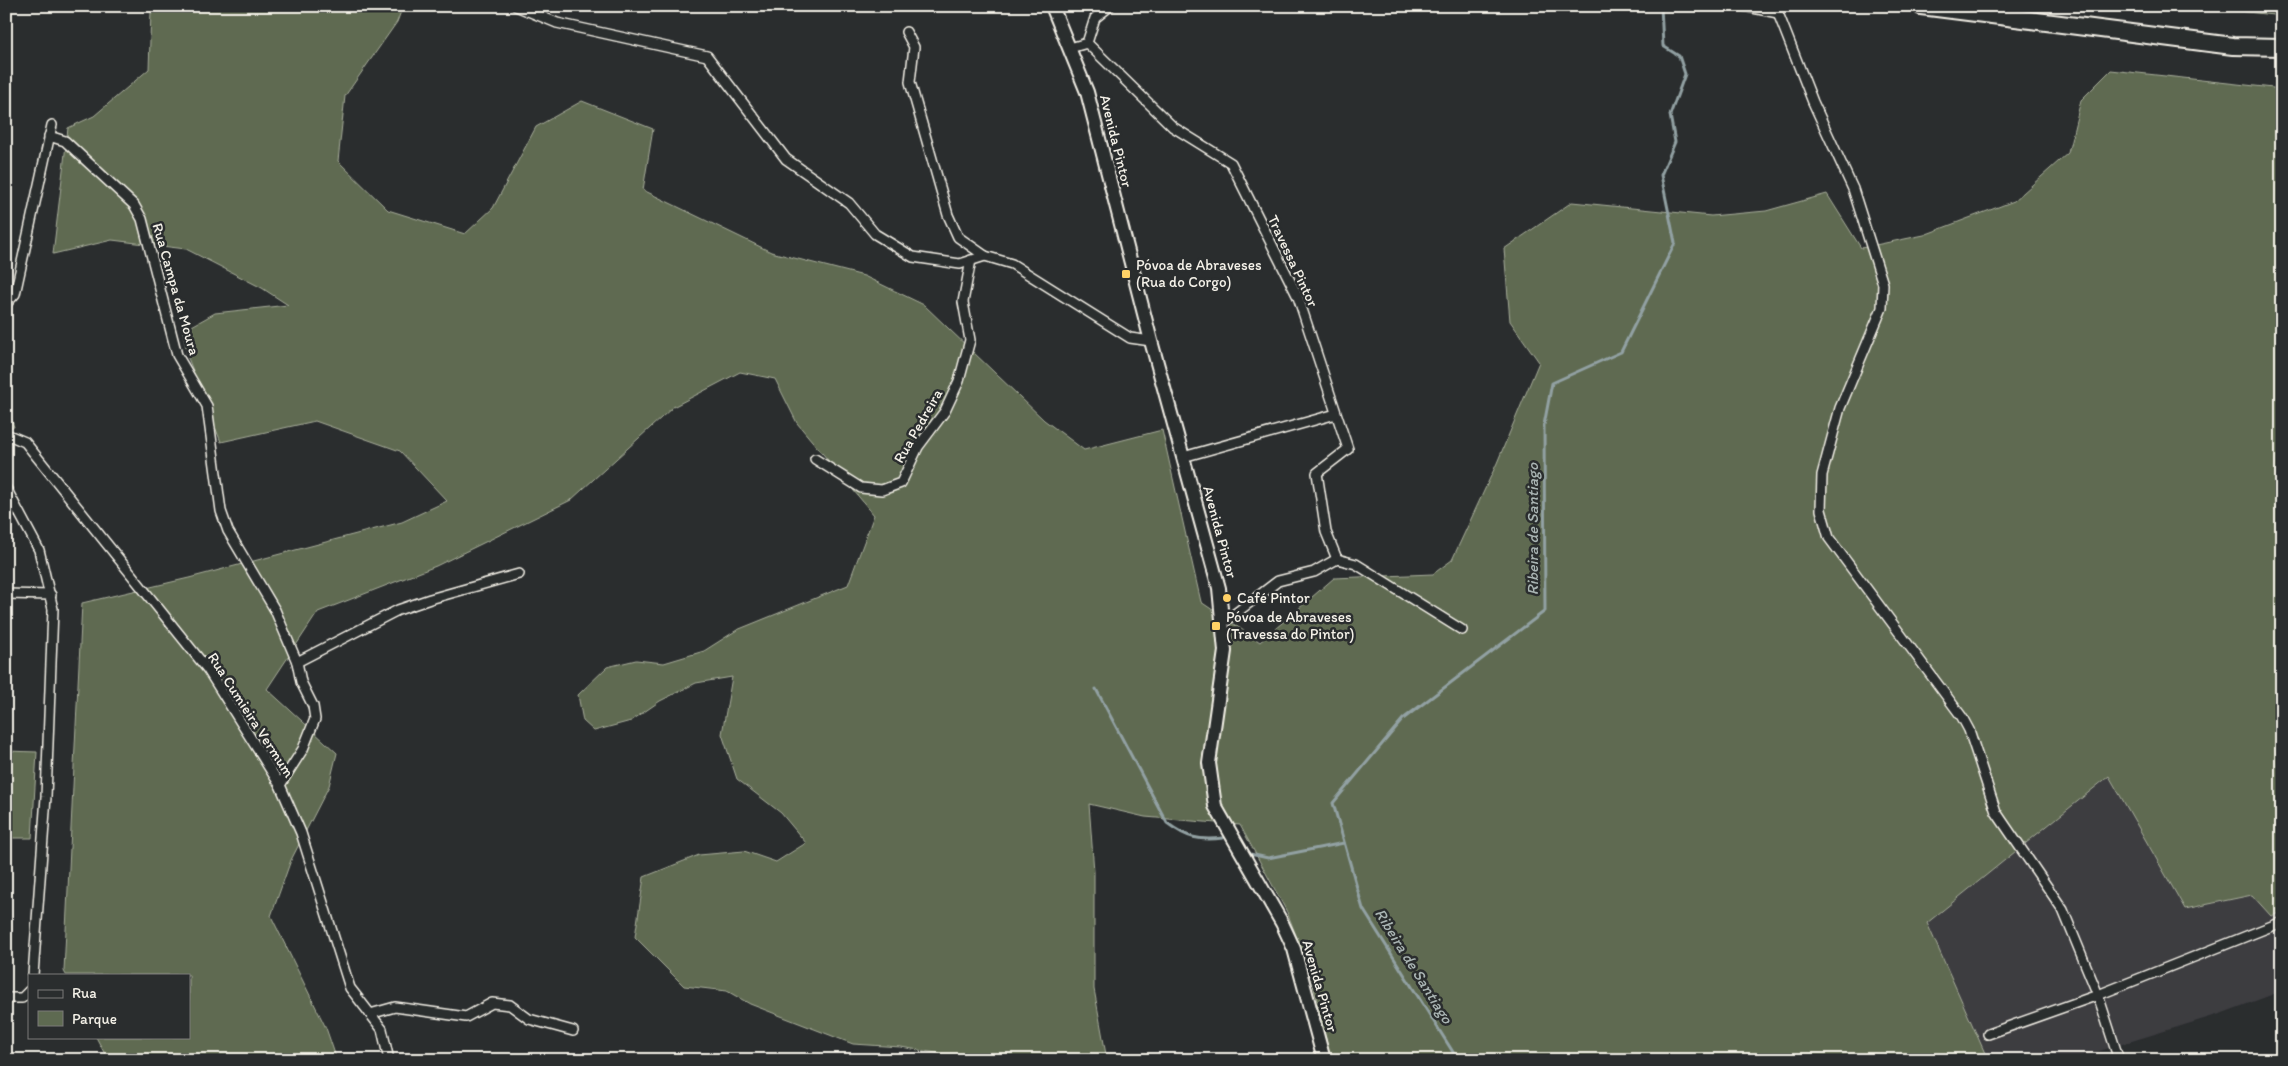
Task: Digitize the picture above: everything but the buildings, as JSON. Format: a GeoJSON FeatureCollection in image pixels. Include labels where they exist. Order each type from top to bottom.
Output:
{"type":"FeatureCollection","features":[{"type":"Feature","properties":{"kind":"highway"},"geometry":{"type":"LineString","coordinates":[[1921,6],[2233,46],[2282,47]]}},
{"type":"Feature","properties":{"kind":"street"},"geometry":{"type":"LineString","coordinates":[[516,6],[557,23],[707,56],[786,159],[849,203],[875,234],[913,257],[960,264],[985,256]]}},
{"type":"Feature","properties":{"kind":"street","name":"Avenida Pintor"},"geometry":{"type":"LineString","coordinates":[[1052,6],[1086,92],[1151,341],[1219,588],[1224,622],[1224,667],[1213,719],[1208,763],[1215,806],[1282,923],[1294,949],[1324,1060]]}},
{"type":"Feature","properties":{"kind":"street"},"geometry":{"type":"LineString","coordinates":[[1070,48],[1087,43],[1095,18],[1110,6]]}},
{"type":"Feature","properties":{"kind":"street"},"geometry":{"type":"LineString","coordinates":[[1743,6],[1778,13],[1813,102],[1853,189],[1883,284],[1882,308],[1840,408],[1822,474],[1820,510],[1829,538],[1962,717],[1969,730],[1996,812],[2063,910],[2098,995],[2119,1060]]}},
{"type":"Feature","properties":{"kind":"street"},"geometry":{"type":"LineString","coordinates":[[906,32],[914,47],[910,82],[948,215],[958,237],[985,256],[1012,264],[1130,338],[1151,341]]}},
{"type":"Feature","properties":{"kind":"street","name":"Travessa Pintor"},"geometry":{"type":"LineString","coordinates":[[1087,43],[1173,127],[1231,164],[1298,297],[1348,449],[1317,473],[1326,532],[1337,559]]}},
{"type":"Feature","properties":{"kind":"street"},"geometry":{"type":"LineString","coordinates":[[6,304],[15,294],[52,125]]}},
{"type":"Feature","properties":{"kind":"street","name":"Rua Campa da Moura"},"geometry":{"type":"LineString","coordinates":[[49,136],[65,141],[134,205],[142,219],[177,355],[207,406],[222,511],[228,531],[275,610],[297,662],[301,682],[313,706],[315,719],[303,749],[280,785]]}},
{"type":"Feature","properties":{"kind":"street","name":"Rua Pedreira"},"geometry":{"type":"LineString","coordinates":[[815,459],[861,488],[882,490],[901,483],[918,447],[945,411],[959,382],[970,340],[963,302],[971,260]]}},
{"type":"Feature","properties":{"kind":"street"},"geometry":{"type":"LineString","coordinates":[[1183,457],[1336,414]]}},
{"type":"Feature","properties":{"kind":"street","name":"Rua Cumieira Vermum"},"geometry":{"type":"LineString","coordinates":[[6,434],[25,442],[208,670],[280,785],[301,833],[350,988],[382,1029],[389,1060]]}},
{"type":"Feature","properties":{"kind":"street"},"geometry":{"type":"LineString","coordinates":[[6,488],[39,550],[54,609],[46,798],[33,974]]}},
{"type":"Feature","properties":{"kind":"street"},"geometry":{"type":"LineString","coordinates":[[1224,622],[1278,581],[1314,572],[1337,559],[1356,564],[1462,630]]}},
{"type":"Feature","properties":{"kind":"street"},"geometry":{"type":"LineString","coordinates":[[297,662],[398,610],[519,574]]}},
{"type":"Feature","properties":{"kind":"street"},"geometry":{"type":"LineString","coordinates":[[6,594],[51,595]]}},
{"type":"Feature","properties":{"kind":"street"},"geometry":{"type":"LineString","coordinates":[[1988,1034],[2098,995],[2282,922]]}},
{"type":"Feature","properties":{"kind":"street"},"geometry":{"type":"LineString","coordinates":[[6,998],[22,998],[28,991]]}},
{"type":"Feature","properties":{"kind":"street"},"geometry":{"type":"LineString","coordinates":[[370,1014],[395,1007],[466,1017],[492,1003],[510,1005],[529,1019],[573,1031]]}},
{"type":"Feature","properties":{"kind":"shaded area"},"geometry":{"type":"Polygon","coordinates":[[[2109,776],[2185,909],[2252,895],[2271,915],[2282,912],[2282,991],[2220,1014],[2070,1060],[1988,1060],[1927,923],[2109,776]]]}},
{"type":"Feature","properties":{"kind":"green space"},"geometry":{"type":"Polygon","coordinates":[[[146,6],[403,6],[397,22],[345,96],[338,161],[388,210],[465,234],[493,208],[536,127],[582,101],[653,129],[643,190],[771,252],[864,276],[924,305],[1044,420],[1084,450],[1162,430],[1201,602],[1260,642],[1334,578],[1433,574],[1452,560],[1497,463],[1539,362],[1510,321],[1504,249],[1572,202],[1711,216],[1766,211],[1827,194],[1861,248],[1924,235],[2014,201],[2068,153],[2081,100],[2111,70],[2282,89],[2282,912],[2271,916],[2252,895],[2185,909],[2109,776],[1927,923],[1988,1060],[1331,1060],[1310,972],[1287,912],[1240,825],[1145,817],[1089,804],[1094,872],[1094,989],[1107,1060],[944,1060],[942,1054],[901,1047],[853,1044],[750,1004],[727,991],[684,986],[635,937],[644,877],[699,855],[744,851],[776,862],[806,843],[781,813],[737,779],[722,734],[732,677],[696,683],[660,701],[631,721],[594,731],[583,721],[578,695],[607,667],[636,660],[664,663],[704,651],[737,630],[848,585],[874,515],[797,423],[775,379],[740,372],[673,407],[571,500],[436,566],[318,612],[267,689],[337,753],[329,786],[291,860],[271,916],[326,1028],[337,1060],[108,1060],[97,1038],[190,1038],[190,974],[66,974],[64,971],[82,603],[189,578],[402,522],[447,501],[400,451],[315,421],[221,442],[188,358],[183,331],[215,313],[288,305],[262,288],[186,249],[112,240],[53,254],[68,128],[94,116],[149,69],[151,12],[146,6]]]}},
{"type":"Feature","properties":{"kind":"green space"},"geometry":{"type":"Polygon","coordinates":[[[2195,6],[2282,6],[2282,16],[2195,6]]]}},
{"type":"Feature","properties":{"kind":"green space"},"geometry":{"type":"Polygon","coordinates":[[[6,403],[14,427],[6,428],[6,403]]]}},
{"type":"Feature","properties":{"kind":"green space"},"geometry":{"type":"Polygon","coordinates":[[[6,751],[37,752],[32,838],[6,838],[6,751]]]}},
{"type":"Feature","properties":{"kind":"waterway","name":"Ribeira de Santiago"},"geometry":{"type":"LineString","coordinates":[[1458,1060],[1363,909],[1333,803],[1403,719],[1545,611],[1544,425],[1552,383],[1621,352],[1675,243],[1661,175],[1675,142],[1670,115],[1685,74],[1679,56],[1663,46],[1661,6]]}},
{"type":"Feature","properties":{"kind":"waterway"},"geometry":{"type":"LineString","coordinates":[[1096,689],[1167,823],[1187,835],[1200,839],[1223,838]]}},
{"type":"Feature","properties":{"kind":"waterway"},"geometry":{"type":"LineString","coordinates":[[1247,850],[1250,854],[1268,858],[1344,843]]}},
{"type":"Feature","properties":{"kind":"place","name":"Póvoa de Abraveses (Rua do Corgo)"},"geometry":{"type":"Point","coordinates":[1126,274]}},
{"type":"Feature","properties":{"kind":"place","name":"Café Pintor"},"geometry":{"type":"Point","coordinates":[1227,598]}},
{"type":"Feature","properties":{"kind":"place","name":"Póvoa de Abraveses (Travessa do Pintor)"},"geometry":{"type":"Point","coordinates":[1216,626]}}]}
